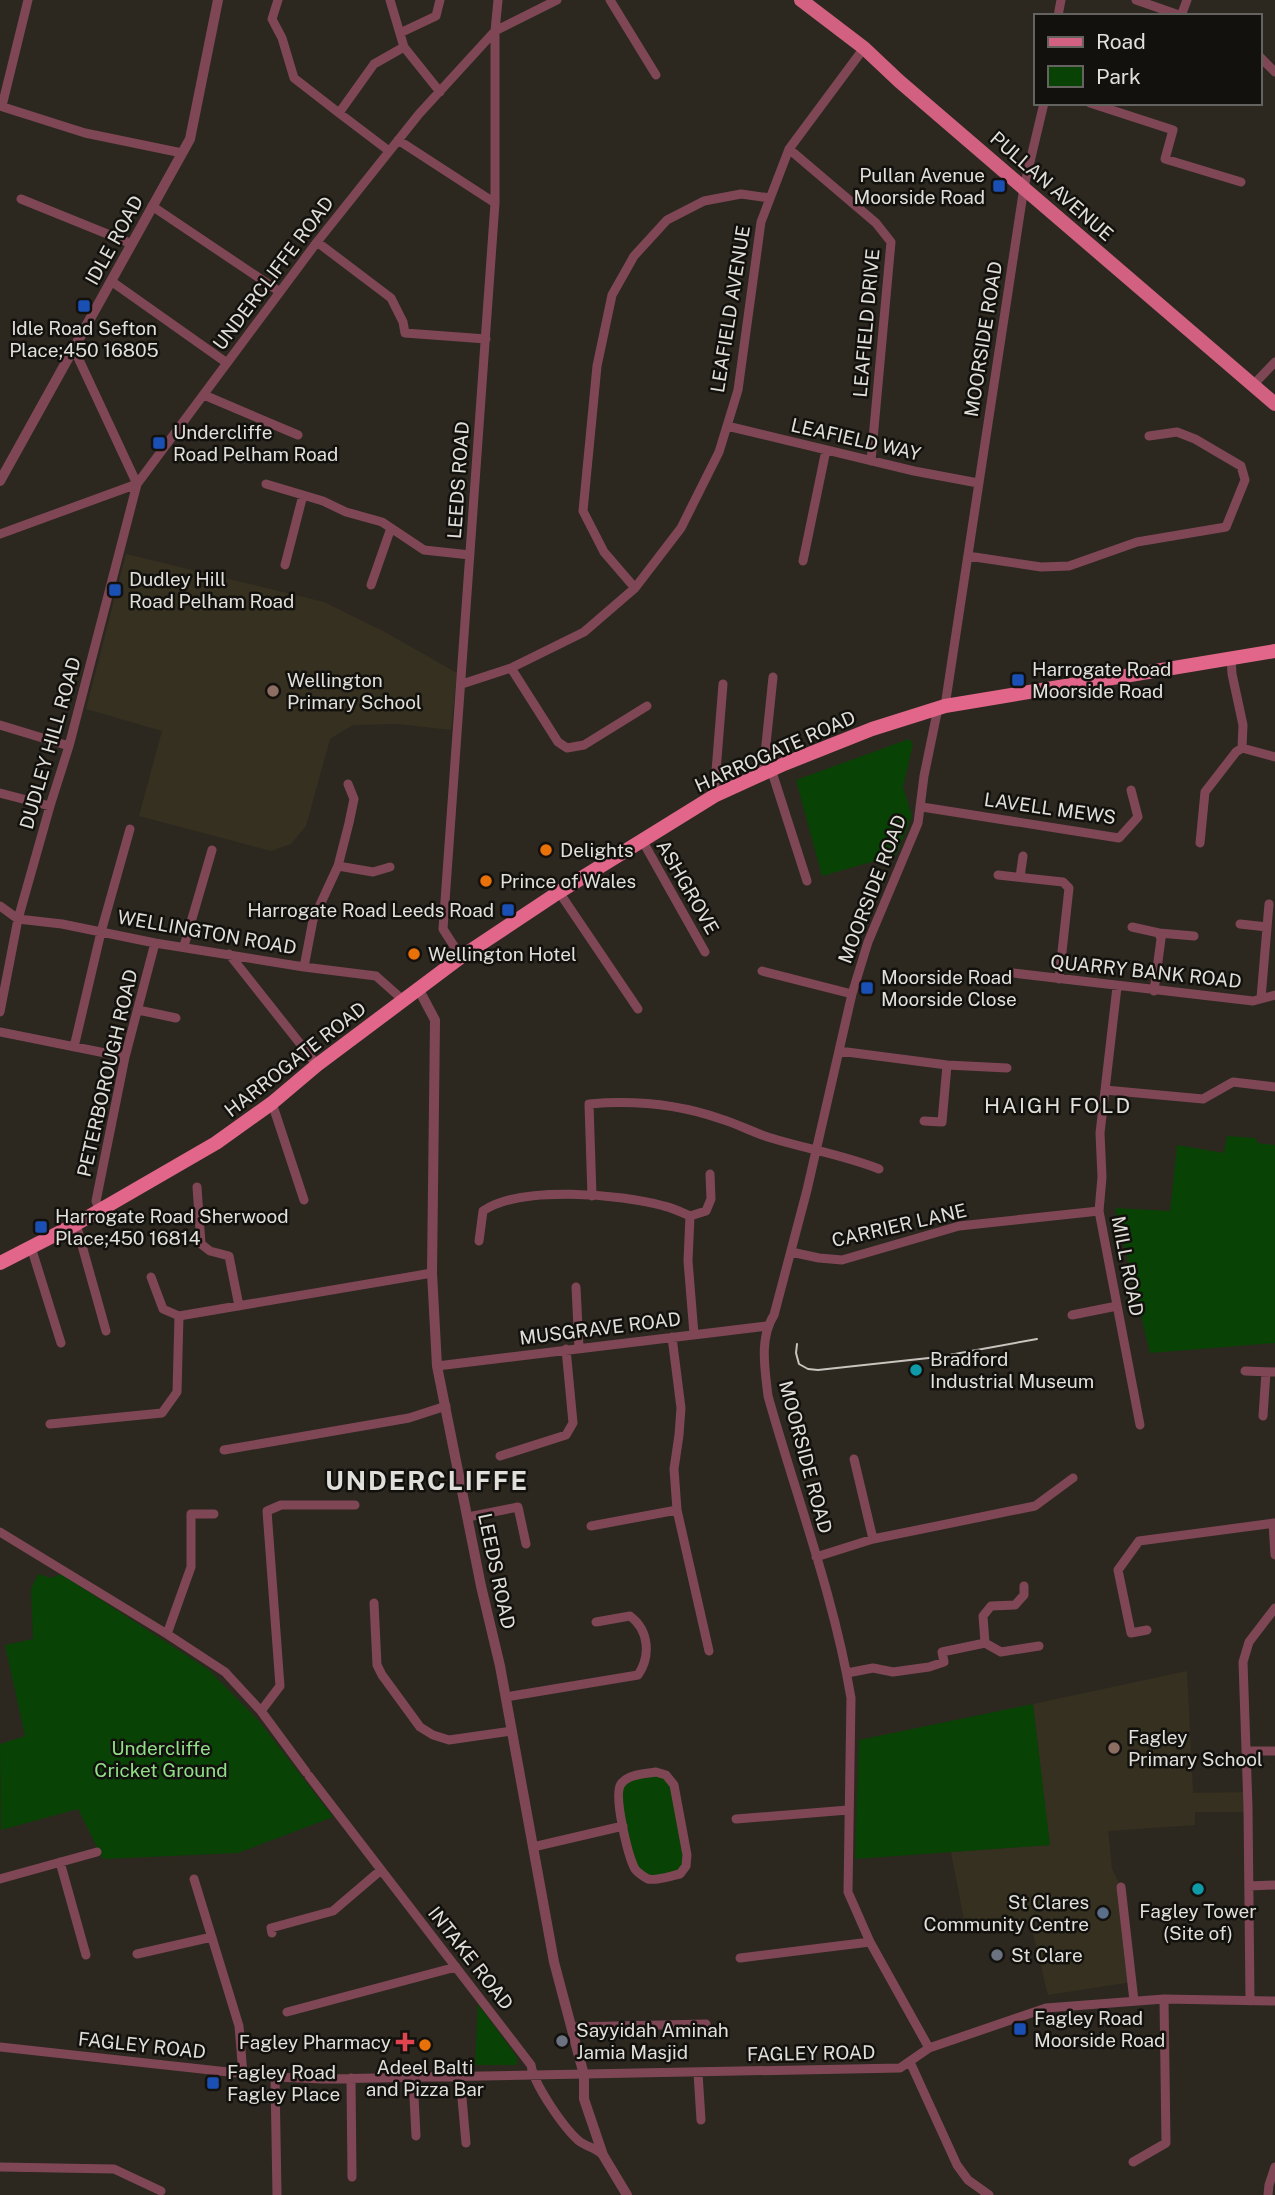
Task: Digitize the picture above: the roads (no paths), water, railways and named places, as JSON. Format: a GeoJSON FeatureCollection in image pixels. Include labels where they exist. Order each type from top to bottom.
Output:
{"type":"FeatureCollection","features":[{"type":"Feature","properties":{"kind":"highway","name":"HARROGATE ROAD"},"geometry":{"type":"LineString","coordinates":[[0,1263],[100,1211],[216,1143],[461,957],[559,892],[714,796],[767,771],[872,729],[942,707],[1275,651]]}},
{"type":"Feature","properties":{"kind":"main road","name":"PULLAN AVENUE"},"geometry":{"type":"LineString","coordinates":[[801,0],[864,48],[1275,404]]}},
{"type":"Feature","properties":{"kind":"street"},"geometry":{"type":"LineString","coordinates":[[28,0],[1,106],[85,133],[182,153]]}},
{"type":"Feature","properties":{"kind":"street","name":"IDLE ROAD"},"geometry":{"type":"LineString","coordinates":[[2,474],[190,139],[218,0]]}},
{"type":"Feature","properties":{"kind":"street"},"geometry":{"type":"LineString","coordinates":[[278,0],[272,19],[282,38],[294,78],[389,151]]}},
{"type":"Feature","properties":{"kind":"street"},"geometry":{"type":"LineString","coordinates":[[390,0],[404,47],[440,92]]}},
{"type":"Feature","properties":{"kind":"street"},"geometry":{"type":"LineString","coordinates":[[400,33],[436,16],[440,0]]}},
{"type":"Feature","properties":{"kind":"street","name":"LEEDS ROAD"},"geometry":{"type":"LineString","coordinates":[[461,957],[443,929],[495,203],[495,32],[498,0]]}},
{"type":"Feature","properties":{"kind":"street","name":"UNDERCLIFFE ROAD"},"geometry":{"type":"LineString","coordinates":[[137,484],[279,292],[398,140],[495,32],[557,0]]}},
{"type":"Feature","properties":{"kind":"street"},"geometry":{"type":"LineString","coordinates":[[610,0],[656,75]]}},
{"type":"Feature","properties":{"kind":"street"},"geometry":{"type":"LineString","coordinates":[[1136,0],[1176,14]]}},
{"type":"Feature","properties":{"kind":"street"},"geometry":{"type":"LineString","coordinates":[[339,113],[374,64],[404,47]]}},
{"type":"Feature","properties":{"kind":"street","name":"LEAFIELD AVENUE"},"geometry":{"type":"LineString","coordinates":[[462,684],[511,668],[584,632],[635,588],[681,528],[719,452],[738,390],[761,222],[770,198],[789,149],[864,48]]}},
{"type":"Feature","properties":{"kind":"street"},"geometry":{"type":"LineString","coordinates":[[1261,58],[1275,72]]}},
{"type":"Feature","properties":{"kind":"street","name":"MOORSIDE ROAD"},"geometry":{"type":"LineString","coordinates":[[929,2048],[870,1942],[848,1892],[851,1698],[847,1673],[816,1557],[768,1396],[764,1360],[767,1326],[774,1315],[791,1252],[852,994],[868,942],[918,823],[922,807],[924,776],[942,707],[968,556],[1024,187],[1044,105]]}},
{"type":"Feature","properties":{"kind":"street"},"geometry":{"type":"LineString","coordinates":[[1096,105],[1173,130],[1165,159],[1241,182]]}},
{"type":"Feature","properties":{"kind":"street"},"geometry":{"type":"LineString","coordinates":[[398,140],[495,203]]}},
{"type":"Feature","properties":{"kind":"street","name":"LEAFIELD DRIVE"},"geometry":{"type":"LineString","coordinates":[[789,149],[876,223],[891,242],[871,461]]}},
{"type":"Feature","properties":{"kind":"street"},"geometry":{"type":"LineString","coordinates":[[635,588],[604,552],[583,511],[597,366],[612,295],[634,256],[667,220],[704,201],[741,194],[770,198]]}},
{"type":"Feature","properties":{"kind":"street"},"geometry":{"type":"LineString","coordinates":[[21,199],[132,244]]}},
{"type":"Feature","properties":{"kind":"street"},"geometry":{"type":"LineString","coordinates":[[152,206],[279,292]]}},
{"type":"Feature","properties":{"kind":"street"},"geometry":{"type":"LineString","coordinates":[[317,242],[391,298],[403,321],[405,334],[486,339]]}},
{"type":"Feature","properties":{"kind":"street"},"geometry":{"type":"LineString","coordinates":[[111,281],[227,363]]}},
{"type":"Feature","properties":{"kind":"street"},"geometry":{"type":"LineString","coordinates":[[0,534],[137,484],[74,348]]}},
{"type":"Feature","properties":{"kind":"street"},"geometry":{"type":"LineString","coordinates":[[1253,385],[1275,362]]}},
{"type":"Feature","properties":{"kind":"street"},"geometry":{"type":"LineString","coordinates":[[204,395],[298,435]]}},
{"type":"Feature","properties":{"kind":"street","name":"LEAFIELD WAY"},"geometry":{"type":"LineString","coordinates":[[727,426],[871,461],[978,483]]}},
{"type":"Feature","properties":{"kind":"street"},"geometry":{"type":"LineString","coordinates":[[968,556],[1041,567],[1069,566],[1137,542],[1226,527],[1245,480],[1241,466],[1195,439],[1177,432],[1149,436]]}},
{"type":"Feature","properties":{"kind":"street"},"geometry":{"type":"LineString","coordinates":[[803,561],[826,450]]}},
{"type":"Feature","properties":{"kind":"street","name":"DUDLEY HILL ROAD"},"geometry":{"type":"LineString","coordinates":[[0,1013],[18,919],[69,746],[137,484]]}},
{"type":"Feature","properties":{"kind":"street"},"geometry":{"type":"LineString","coordinates":[[266,484],[382,522],[424,550],[470,555]]}},
{"type":"Feature","properties":{"kind":"street"},"geometry":{"type":"LineString","coordinates":[[285,565],[303,495]]}},
{"type":"Feature","properties":{"kind":"street"},"geometry":{"type":"LineString","coordinates":[[371,585],[391,528]]}},
{"type":"Feature","properties":{"kind":"street"},"geometry":{"type":"LineString","coordinates":[[1231,658],[1243,724],[1242,748]]}},
{"type":"Feature","properties":{"kind":"street"},"geometry":{"type":"LineString","coordinates":[[511,668],[558,742],[567,748],[584,745],[647,706]]}},
{"type":"Feature","properties":{"kind":"street"},"geometry":{"type":"LineString","coordinates":[[774,677],[767,771],[807,881]]}},
{"type":"Feature","properties":{"kind":"street"},"geometry":{"type":"LineString","coordinates":[[714,796],[723,684]]}},
{"type":"Feature","properties":{"kind":"street"},"geometry":{"type":"LineString","coordinates":[[0,725],[69,746]]}},
{"type":"Feature","properties":{"kind":"street"},"geometry":{"type":"LineString","coordinates":[[1200,843],[1205,792],[1236,752],[1242,748],[1275,757]]}},
{"type":"Feature","properties":{"kind":"street"},"geometry":{"type":"LineString","coordinates":[[304,967],[313,920],[338,866],[354,799],[348,784]]}},
{"type":"Feature","properties":{"kind":"street","name":"LAVELL MEWS"},"geometry":{"type":"LineString","coordinates":[[922,807],[1119,838],[1138,817],[1131,790]]}},
{"type":"Feature","properties":{"kind":"street"},"geometry":{"type":"LineString","coordinates":[[0,793],[50,806]]}},
{"type":"Feature","properties":{"kind":"street"},"geometry":{"type":"LineString","coordinates":[[74,1047],[101,932],[131,829]]}},
{"type":"Feature","properties":{"kind":"street","name":"ASHGROVE"},"geometry":{"type":"LineString","coordinates":[[642,840],[705,952]]}},
{"type":"Feature","properties":{"kind":"street"},"geometry":{"type":"LineString","coordinates":[[184,946],[212,850]]}},
{"type":"Feature","properties":{"kind":"street"},"geometry":{"type":"LineString","coordinates":[[1020,877],[1023,856]]}},
{"type":"Feature","properties":{"kind":"street"},"geometry":{"type":"LineString","coordinates":[[338,866],[373,872],[390,867]]}},
{"type":"Feature","properties":{"kind":"street"},"geometry":{"type":"LineString","coordinates":[[998,875],[1063,882],[1069,888],[1059,979]]}},
{"type":"Feature","properties":{"kind":"street"},"geometry":{"type":"LineString","coordinates":[[559,892],[638,1009]]}},
{"type":"Feature","properties":{"kind":"street"},"geometry":{"type":"LineString","coordinates":[[1261,998],[1269,904]]}},
{"type":"Feature","properties":{"kind":"street","name":"WELLINGTON ROAD"},"geometry":{"type":"LineString","coordinates":[[0,906],[18,919],[304,967],[376,976],[403,1000]]}},
{"type":"Feature","properties":{"kind":"street"},"geometry":{"type":"LineString","coordinates":[[1240,924],[1267,927]]}},
{"type":"Feature","properties":{"kind":"street"},"geometry":{"type":"LineString","coordinates":[[1132,927],[1194,936]]}},
{"type":"Feature","properties":{"kind":"street"},"geometry":{"type":"LineString","coordinates":[[1154,991],[1161,939],[1159,933]]}},
{"type":"Feature","properties":{"kind":"street","name":"PETERBOROUGH ROAD"},"geometry":{"type":"LineString","coordinates":[[100,1211],[96,1201],[125,1057],[156,943]]}},
{"type":"Feature","properties":{"kind":"street"},"geometry":{"type":"LineString","coordinates":[[229,954],[317,1065]]}},
{"type":"Feature","properties":{"kind":"street"},"geometry":{"type":"LineString","coordinates":[[762,971],[852,994]]}},
{"type":"Feature","properties":{"kind":"street","name":"QUARRY BANK ROAD"},"geometry":{"type":"LineString","coordinates":[[1013,974],[1252,1000],[1275,995]]}},
{"type":"Feature","properties":{"kind":"street","name":"MILL ROAD"},"geometry":{"type":"LineString","coordinates":[[1117,987],[1100,1133],[1102,1177],[1099,1211],[1140,1424]]}},
{"type":"Feature","properties":{"kind":"street","name":"LEEDS ROAD"},"geometry":{"type":"LineString","coordinates":[[418,988],[435,1020],[432,1273],[438,1366],[506,1697],[554,1962],[584,2075],[584,2099],[603,2155],[627,2195]]}},
{"type":"Feature","properties":{"kind":"street"},"geometry":{"type":"LineString","coordinates":[[138,1010],[176,1018]]}},
{"type":"Feature","properties":{"kind":"street"},"geometry":{"type":"LineString","coordinates":[[0,1032],[125,1057]]}},
{"type":"Feature","properties":{"kind":"street"},"geometry":{"type":"LineString","coordinates":[[839,1051],[947,1065],[1007,1068]]}},
{"type":"Feature","properties":{"kind":"street"},"geometry":{"type":"LineString","coordinates":[[924,1121],[942,1122],[947,1065]]}},
{"type":"Feature","properties":{"kind":"street"},"geometry":{"type":"LineString","coordinates":[[1105,1090],[1203,1098],[1233,1082],[1275,1087]]}},
{"type":"Feature","properties":{"kind":"street"},"geometry":{"type":"LineString","coordinates":[[592,1196],[589,1104],[615,1101],[661,1104],[720,1118],[770,1138],[847,1157],[878,1169]]}},
{"type":"Feature","properties":{"kind":"street"},"geometry":{"type":"LineString","coordinates":[[272,1103],[304,1200]]}},
{"type":"Feature","properties":{"kind":"street"},"geometry":{"type":"LineString","coordinates":[[478,1241],[480,1215],[488,1207],[527,1195],[626,1198],[665,1206],[690,1216],[706,1211],[711,1199],[710,1174]]}},
{"type":"Feature","properties":{"kind":"street"},"geometry":{"type":"LineString","coordinates":[[197,1187],[201,1244],[210,1251],[229,1256],[239,1306]]}},
{"type":"Feature","properties":{"kind":"street","name":"CARRIER LANE"},"geometry":{"type":"LineString","coordinates":[[791,1252],[842,1260],[959,1226],[1099,1211]]}},
{"type":"Feature","properties":{"kind":"street"},"geometry":{"type":"LineString","coordinates":[[690,1216],[688,1261],[694,1334]]}},
{"type":"Feature","properties":{"kind":"street"},"geometry":{"type":"LineString","coordinates":[[76,1224],[106,1331]]}},
{"type":"Feature","properties":{"kind":"street"},"geometry":{"type":"LineString","coordinates":[[31,1247],[61,1343]]}},
{"type":"Feature","properties":{"kind":"street"},"geometry":{"type":"LineString","coordinates":[[151,1277],[163,1309],[179,1316],[432,1273]]}},
{"type":"Feature","properties":{"kind":"street"},"geometry":{"type":"LineString","coordinates":[[576,1287],[579,1348]]}},
{"type":"Feature","properties":{"kind":"street"},"geometry":{"type":"LineString","coordinates":[[1072,1315],[1117,1306]]}},
{"type":"Feature","properties":{"kind":"street"},"geometry":{"type":"LineString","coordinates":[[50,1424],[162,1413],[177,1392],[179,1316]]}},
{"type":"Feature","properties":{"kind":"street","name":"MUSGRAVE ROAD"},"geometry":{"type":"LineString","coordinates":[[438,1366],[767,1326]]}},
{"type":"Feature","properties":{"kind":"street"},"geometry":{"type":"LineString","coordinates":[[672,1338],[681,1408],[674,1469],[677,1510],[709,1651]]}},
{"type":"Feature","properties":{"kind":"street"},"geometry":{"type":"LineString","coordinates":[[500,1456],[566,1435],[573,1423],[566,1349]]}},
{"type":"Feature","properties":{"kind":"street"},"geometry":{"type":"LineString","coordinates":[[1245,1371],[1270,1372],[1262,1416]]}},
{"type":"Feature","properties":{"kind":"street"},"geometry":{"type":"LineString","coordinates":[[224,1450],[410,1418],[446,1406]]}},
{"type":"Feature","properties":{"kind":"street"},"geometry":{"type":"LineString","coordinates":[[854,1459],[873,1539]]}},
{"type":"Feature","properties":{"kind":"street"},"geometry":{"type":"LineString","coordinates":[[816,1557],[873,1539],[1035,1506],[1073,1478]]}},
{"type":"Feature","properties":{"kind":"street"},"geometry":{"type":"LineString","coordinates":[[261,1711],[280,1686],[267,1511],[281,1505],[355,1505]]}},
{"type":"Feature","properties":{"kind":"street"},"geometry":{"type":"LineString","coordinates":[[468,1517],[518,1507],[526,1544]]}},
{"type":"Feature","properties":{"kind":"street"},"geometry":{"type":"LineString","coordinates":[[591,1526],[677,1510]]}},
{"type":"Feature","properties":{"kind":"street"},"geometry":{"type":"LineString","coordinates":[[167,1634],[191,1567],[191,1514],[214,1514]]}},
{"type":"Feature","properties":{"kind":"street"},"geometry":{"type":"LineString","coordinates":[[1147,1630],[1131,1633],[1118,1570],[1139,1541],[1274,1523],[1275,1555]]}},
{"type":"Feature","properties":{"kind":"street","name":"INTAKE ROAD"},"geometry":{"type":"LineString","coordinates":[[0,1532],[225,1672],[261,1711],[531,2065],[536,2085],[578,2139],[603,2155]]}},
{"type":"Feature","properties":{"kind":"street"},"geometry":{"type":"LineString","coordinates":[[985,1643],[983,1616],[991,1606],[1015,1605],[1024,1595],[1024,1586]]}},
{"type":"Feature","properties":{"kind":"street"},"geometry":{"type":"LineString","coordinates":[[374,1603],[377,1665],[420,1727],[449,1740],[512,1731]]}},
{"type":"Feature","properties":{"kind":"street"},"geometry":{"type":"LineString","coordinates":[[1250,2001],[1242,1662],[1249,1642],[1275,1608]]}},
{"type":"Feature","properties":{"kind":"street"},"geometry":{"type":"LineString","coordinates":[[506,1697],[638,1675],[645,1664],[647,1654],[639,1623],[630,1616],[596,1622]]}},
{"type":"Feature","properties":{"kind":"street"},"geometry":{"type":"LineString","coordinates":[[847,1673],[873,1668],[892,1672],[929,1667],[944,1662],[942,1652],[985,1643],[1001,1652],[1039,1646]]}},
{"type":"Feature","properties":{"kind":"street"},"geometry":{"type":"LineString","coordinates":[[1246,1751],[1275,1751]]}},
{"type":"Feature","properties":{"kind":"street"},"geometry":{"type":"LineString","coordinates":[[656,1772],[666,1775],[674,1785],[687,1855],[686,1866],[680,1874],[656,1879],[646,1878],[636,1870],[623,1826],[617,1792],[621,1783],[627,1777],[656,1772]]}},
{"type":"Feature","properties":{"kind":"street"},"geometry":{"type":"LineString","coordinates":[[736,1819],[848,1810]]}},
{"type":"Feature","properties":{"kind":"street"},"geometry":{"type":"LineString","coordinates":[[533,1847],[623,1826]]}},
{"type":"Feature","properties":{"kind":"street"},"geometry":{"type":"LineString","coordinates":[[0,1879],[97,1852]]}},
{"type":"Feature","properties":{"kind":"street"},"geometry":{"type":"LineString","coordinates":[[60,1862],[86,1955]]}},
{"type":"Feature","properties":{"kind":"street"},"geometry":{"type":"LineString","coordinates":[[272,1933],[271,1928],[333,1911],[381,1870]]}},
{"type":"Feature","properties":{"kind":"street"},"geometry":{"type":"LineString","coordinates":[[194,1879],[239,2026],[243,2074]]}},
{"type":"Feature","properties":{"kind":"street"},"geometry":{"type":"LineString","coordinates":[[1249,1886],[1275,1885]]}},
{"type":"Feature","properties":{"kind":"street"},"geometry":{"type":"LineString","coordinates":[[1121,1887],[1134,2000]]}},
{"type":"Feature","properties":{"kind":"street"},"geometry":{"type":"LineString","coordinates":[[137,1954],[212,1937]]}},
{"type":"Feature","properties":{"kind":"street"},"geometry":{"type":"LineString","coordinates":[[740,1958],[870,1942]]}},
{"type":"Feature","properties":{"kind":"street"},"geometry":{"type":"LineString","coordinates":[[288,2012],[456,1967]]}},
{"type":"Feature","properties":{"kind":"street","name":"FAGLEY ROAD"},"geometry":{"type":"LineString","coordinates":[[0,2047],[275,2077],[533,2076],[900,2068],[929,2048],[1046,2008],[1134,2000],[1275,2001]]}},
{"type":"Feature","properties":{"kind":"street"},"geometry":{"type":"LineString","coordinates":[[1133,2162],[1166,2143],[1164,2000]]}},
{"type":"Feature","properties":{"kind":"street"},"geometry":{"type":"LineString","coordinates":[[572,2027],[706,2024]]}},
{"type":"Feature","properties":{"kind":"street"},"geometry":{"type":"LineString","coordinates":[[910,2062],[957,2165],[968,2180],[989,2195]]}},
{"type":"Feature","properties":{"kind":"street"},"geometry":{"type":"LineString","coordinates":[[698,2073],[701,2120]]}},
{"type":"Feature","properties":{"kind":"street"},"geometry":{"type":"LineString","coordinates":[[460,2076],[466,2143]]}},
{"type":"Feature","properties":{"kind":"street"},"geometry":{"type":"LineString","coordinates":[[275,2077],[277,2195]]}},
{"type":"Feature","properties":{"kind":"street"},"geometry":{"type":"LineString","coordinates":[[413,2077],[416,2136]]}},
{"type":"Feature","properties":{"kind":"street"},"geometry":{"type":"LineString","coordinates":[[351,2078],[352,2176]]}},
{"type":"Feature","properties":{"kind":"street"},"geometry":{"type":"LineString","coordinates":[[0,2167],[114,2169],[161,2191]]}},
{"type":"Feature","properties":{"kind":"street"},"geometry":{"type":"LineString","coordinates":[[1268,2195],[1275,2167]]}},
{"type":"Feature","properties":{"kind":"tram line"},"geometry":{"type":"LineString","coordinates":[[797,1344],[799,1364],[818,1370],[938,1357],[1037,1339]]}},
{"type":"Feature","properties":{"kind":"place","name":"Pullan Avenue Moorside Road"},"geometry":{"type":"Point","coordinates":[999,186]}},
{"type":"Feature","properties":{"kind":"place","name":"Idle Road Sefton Place;450 16805"},"geometry":{"type":"Point","coordinates":[84,306]}},
{"type":"Feature","properties":{"kind":"place","name":"Undercliffe Road Pelham Road"},"geometry":{"type":"Point","coordinates":[159,443]}},
{"type":"Feature","properties":{"kind":"place","name":"Dudley Hill Road Pelham Road"},"geometry":{"type":"Point","coordinates":[115,590]}},
{"type":"Feature","properties":{"kind":"place","name":"Harrogate Road Moorside Road"},"geometry":{"type":"Point","coordinates":[1018,680]}},
{"type":"Feature","properties":{"kind":"place","name":"Wellington Primary School"},"geometry":{"type":"Point","coordinates":[273,691]}},
{"type":"Feature","properties":{"kind":"place","name":"Delights"},"geometry":{"type":"Point","coordinates":[546,850]}},
{"type":"Feature","properties":{"kind":"place","name":"Prince of Wales"},"geometry":{"type":"Point","coordinates":[486,881]}},
{"type":"Feature","properties":{"kind":"place","name":"Harrogate Road Leeds Road"},"geometry":{"type":"Point","coordinates":[508,910]}},
{"type":"Feature","properties":{"kind":"place","name":"Wellington Hotel"},"geometry":{"type":"Point","coordinates":[414,954]}},
{"type":"Feature","properties":{"kind":"place","name":"Moorside Road Moorside Close"},"geometry":{"type":"Point","coordinates":[867,988]}},
{"type":"Feature","properties":{"kind":"place","name":"Harrogate Road Sherwood Place;450 16814"},"geometry":{"type":"Point","coordinates":[41,1227]}},
{"type":"Feature","properties":{"kind":"place","name":"Bradford Industrial Museum"},"geometry":{"type":"Point","coordinates":[916,1370]}},
{"type":"Feature","properties":{"kind":"place","name":"Fagley Primary School"},"geometry":{"type":"Point","coordinates":[1114,1748]}},
{"type":"Feature","properties":{"kind":"place","name":"Fagley Tower (Site of)"},"geometry":{"type":"Point","coordinates":[1198,1889]}},
{"type":"Feature","properties":{"kind":"place","name":"St Clares Community Centre"},"geometry":{"type":"Point","coordinates":[1103,1913]}},
{"type":"Feature","properties":{"kind":"place","name":"St Clare"},"geometry":{"type":"Point","coordinates":[997,1955]}},
{"type":"Feature","properties":{"kind":"place","name":"Fagley Road Moorside Road"},"geometry":{"type":"Point","coordinates":[1020,2029]}},
{"type":"Feature","properties":{"kind":"place","name":"Sayyidah Aminah Jamia Masjid"},"geometry":{"type":"Point","coordinates":[562,2041]}},
{"type":"Feature","properties":{"kind":"place","name":"Fagley Pharmacy"},"geometry":{"type":"Point","coordinates":[405,2042]}},
{"type":"Feature","properties":{"kind":"place","name":"Adeel Balti and Pizza Bar"},"geometry":{"type":"Point","coordinates":[425,2045]}},
{"type":"Feature","properties":{"kind":"place","name":"Fagley Road Fagley Place"},"geometry":{"type":"Point","coordinates":[213,2083]}},
{"type":"Feature","properties":{"kind":"district","name":"HAIGH FOLD"},"geometry":{"type":"Point","coordinates":[1058,1106]}},
{"type":"Feature","properties":{"kind":"district","name":"UNDERCLIFFE"},"geometry":{"type":"Point","coordinates":[427,1481]}},
{"type":"Feature","properties":{"kind":"park label","name":"Undercliffe Cricket Ground"},"geometry":{"type":"Point","coordinates":[161,1759]}}]}
